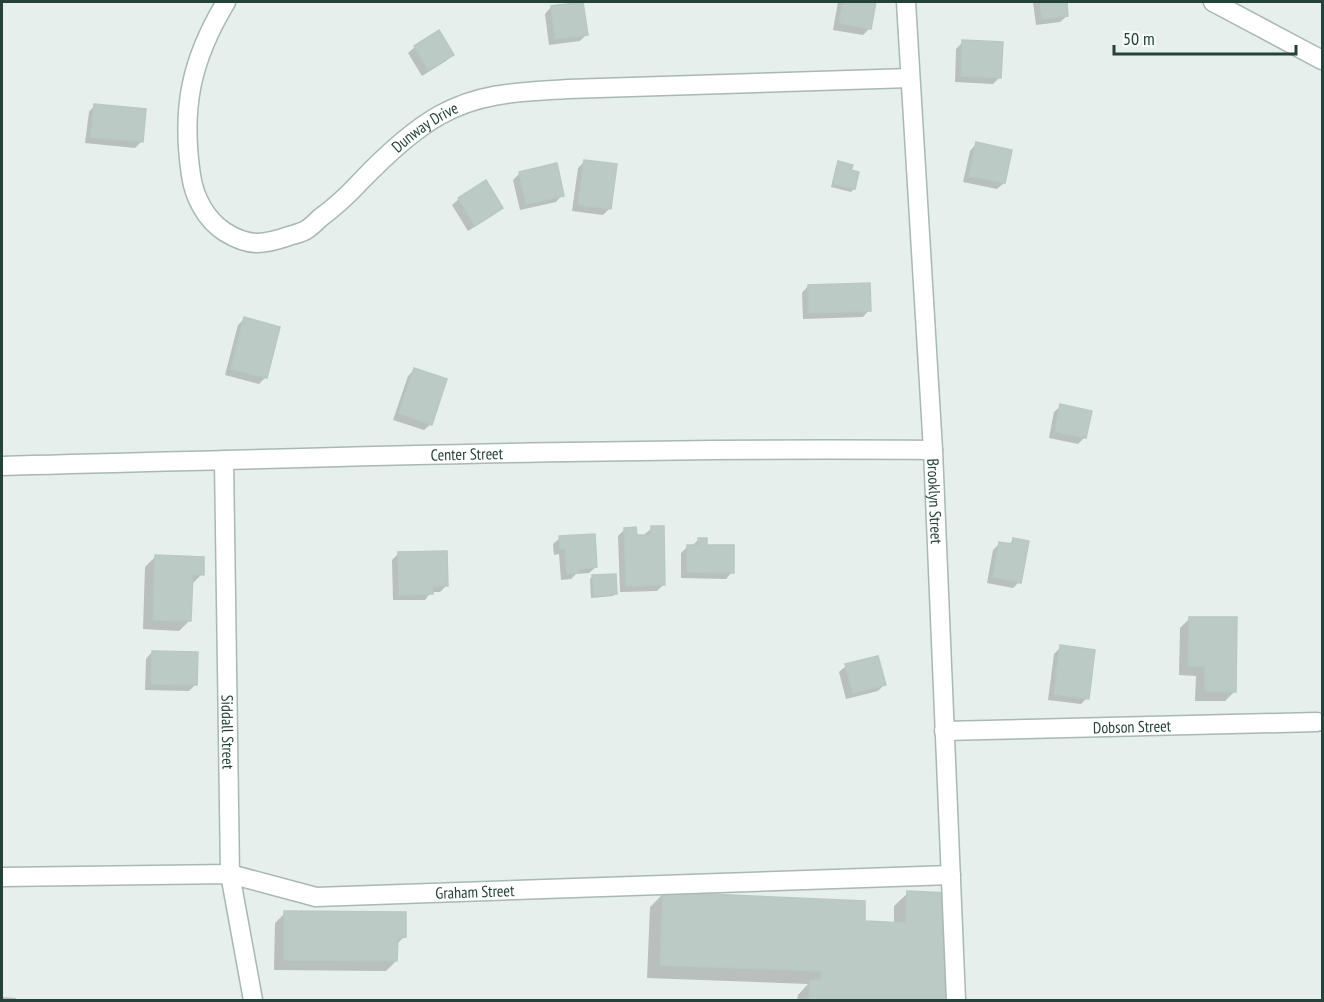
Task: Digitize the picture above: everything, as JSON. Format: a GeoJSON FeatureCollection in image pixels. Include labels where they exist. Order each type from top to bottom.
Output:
{"type":"FeatureCollection","features":[{"type":"Feature","properties":{"kind":"street","name":"Dunway Drive"},"geometry":{"type":"LineString","coordinates":[[226,2],[211,26],[195,68],[186,132],[191,177],[201,206],[209,218],[220,229],[238,239],[257,244],[272,242],[306,230],[340,203],[367,174],[411,135],[440,115],[467,102],[485,97],[516,92],[568,89],[910,78]]}},
{"type":"Feature","properties":{"kind":"street","name":"Brooklyn Street"},"geometry":{"type":"LineString","coordinates":[[906,2],[933,450],[956,1000]]}},
{"type":"Feature","properties":{"kind":"street"},"geometry":{"type":"LineString","coordinates":[[1213,2],[1323,60]]}},
{"type":"Feature","properties":{"kind":"street","name":"Center Street"},"geometry":{"type":"LineString","coordinates":[[2,465],[572,452],[933,450]]}},
{"type":"Feature","properties":{"kind":"street","name":"Siddall Street"},"geometry":{"type":"LineString","coordinates":[[224,460],[230,874],[253,1000]]}},
{"type":"Feature","properties":{"kind":"street","name":"Dobson Street"},"geometry":{"type":"LineString","coordinates":[[944,731],[1317,722]]}},
{"type":"Feature","properties":{"kind":"street","name":"Graham Street"},"geometry":{"type":"LineString","coordinates":[[2,877],[230,874],[316,897],[951,875]]}},
{"type":"Feature","properties":{"kind":"building"},"geometry":{"type":"Polygon","coordinates":[[[583,2],[588,35],[555,39],[551,6],[583,2]]]}},
{"type":"Feature","properties":{"kind":"building"},"geometry":{"type":"Polygon","coordinates":[[[843,2],[876,2],[871,29],[839,23],[843,2]]]}},
{"type":"Feature","properties":{"kind":"building"},"geometry":{"type":"Polygon","coordinates":[[[1040,2],[1067,2],[1068,16],[1042,19],[1040,2]]]}},
{"type":"Feature","properties":{"kind":"building"},"geometry":{"type":"Polygon","coordinates":[[[439,30],[454,55],[428,70],[414,46],[439,30]]]}},
{"type":"Feature","properties":{"kind":"building"},"geometry":{"type":"Polygon","coordinates":[[[962,40],[1003,42],[1001,78],[961,76],[962,40]]]}},
{"type":"Feature","properties":{"kind":"building"},"geometry":{"type":"Polygon","coordinates":[[[94,104],[146,109],[143,142],[91,137],[94,104]]]}},
{"type":"Feature","properties":{"kind":"building"},"geometry":{"type":"Polygon","coordinates":[[[976,142],[1012,150],[1005,183],[969,176],[976,142]]]}},
{"type":"Feature","properties":{"kind":"building"},"geometry":{"type":"Polygon","coordinates":[[[584,160],[617,164],[611,209],[578,205],[584,160]]]}},
{"type":"Feature","properties":{"kind":"building"},"geometry":{"type":"Polygon","coordinates":[[[838,161],[853,165],[851,170],[859,172],[855,189],[833,184],[838,161]]]}},
{"type":"Feature","properties":{"kind":"building"},"geometry":{"type":"Polygon","coordinates":[[[557,163],[564,196],[526,204],[519,172],[557,163]]]}},
{"type":"Feature","properties":{"kind":"building"},"geometry":{"type":"Polygon","coordinates":[[[486,180],[503,208],[475,226],[458,198],[486,180]]]}},
{"type":"Feature","properties":{"kind":"building"},"geometry":{"type":"Polygon","coordinates":[[[870,283],[871,311],[809,313],[808,285],[870,283]]]}},
{"type":"Feature","properties":{"kind":"building"},"geometry":{"type":"Polygon","coordinates":[[[244,317],[280,327],[267,378],[231,369],[244,317]]]}},
{"type":"Feature","properties":{"kind":"building"},"geometry":{"type":"Polygon","coordinates":[[[414,368],[447,379],[432,425],[399,413],[414,368]]]}},
{"type":"Feature","properties":{"kind":"building"},"geometry":{"type":"Polygon","coordinates":[[[1060,404],[1092,411],[1086,438],[1055,432],[1060,404]]]}},
{"type":"Feature","properties":{"kind":"building"},"geometry":{"type":"Polygon","coordinates":[[[651,526],[664,526],[665,585],[626,586],[624,528],[636,527],[637,535],[651,535],[651,526]]]}},
{"type":"Feature","properties":{"kind":"building"},"geometry":{"type":"Polygon","coordinates":[[[595,534],[597,567],[578,569],[579,573],[567,574],[565,548],[560,549],[559,536],[595,534]]]}},
{"type":"Feature","properties":{"kind":"building"},"geometry":{"type":"Polygon","coordinates":[[[698,538],[707,538],[707,545],[734,545],[734,573],[687,572],[687,545],[699,545],[698,538]]]}},
{"type":"Feature","properties":{"kind":"building"},"geometry":{"type":"Polygon","coordinates":[[[1013,538],[1029,541],[1021,583],[993,577],[999,542],[1012,544],[1013,538]]]}},
{"type":"Feature","properties":{"kind":"building"},"geometry":{"type":"Polygon","coordinates":[[[447,551],[448,586],[433,586],[433,594],[399,595],[398,552],[447,551]]]}},
{"type":"Feature","properties":{"kind":"building"},"geometry":{"type":"Polygon","coordinates":[[[155,555],[204,557],[204,575],[193,574],[191,621],[153,620],[155,555]]]}},
{"type":"Feature","properties":{"kind":"building"},"geometry":{"type":"Polygon","coordinates":[[[616,574],[617,594],[594,596],[592,575],[616,574]]]}},
{"type":"Feature","properties":{"kind":"building"},"geometry":{"type":"Polygon","coordinates":[[[1189,617],[1237,617],[1236,692],[1205,691],[1205,666],[1188,666],[1189,617]]]}},
{"type":"Feature","properties":{"kind":"building"},"geometry":{"type":"Polygon","coordinates":[[[1060,645],[1095,650],[1089,699],[1054,694],[1060,645]]]}},
{"type":"Feature","properties":{"kind":"building"},"geometry":{"type":"Polygon","coordinates":[[[152,651],[198,652],[197,685],[151,684],[152,651]]]}},
{"type":"Feature","properties":{"kind":"building"},"geometry":{"type":"Polygon","coordinates":[[[878,656],[886,685],[853,693],[845,664],[878,656]]]}},
{"type":"Feature","properties":{"kind":"building"},"geometry":{"type":"Polygon","coordinates":[[[907,891],[949,893],[945,1000],[809,1000],[810,980],[821,980],[821,971],[660,965],[663,892],[865,901],[865,921],[906,923],[907,891]]]}},
{"type":"Feature","properties":{"kind":"building"},"geometry":{"type":"Polygon","coordinates":[[[284,911],[406,912],[406,937],[398,938],[397,961],[284,960],[284,911]]]}}]}
